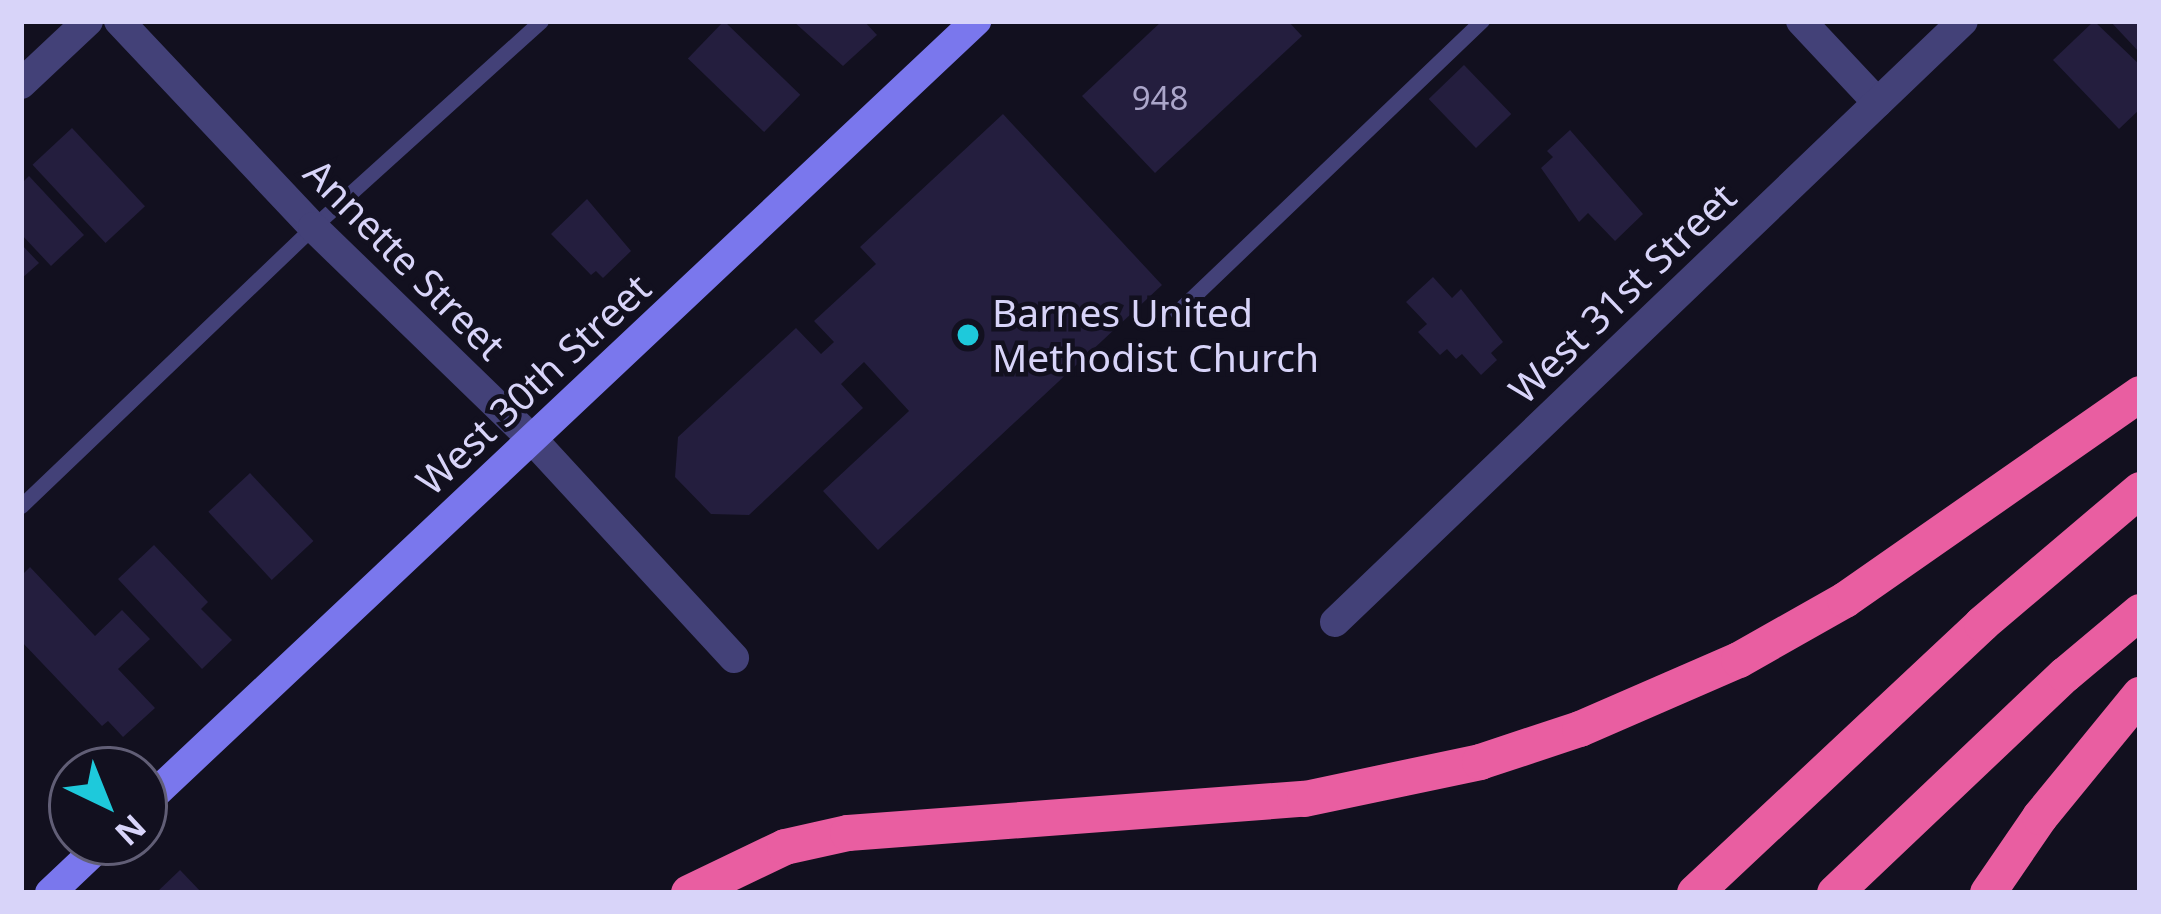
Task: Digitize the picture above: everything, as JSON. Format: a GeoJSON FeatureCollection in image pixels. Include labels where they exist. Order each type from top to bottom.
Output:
{"type":"FeatureCollection","features":[{"type":"Feature","properties":{"kind":"highway"},"geometry":{"type":"LineString","coordinates":[[689,893],[785,847],[848,833],[902,825],[1305,799],[1480,762],[1580,729],[1739,660],[1829,610],[2140,394]]}},
{"type":"Feature","properties":{"kind":"highway"},"geometry":{"type":"LineString","coordinates":[[1695,893],[1982,624],[2140,490]]}},
{"type":"Feature","properties":{"kind":"highway"},"geometry":{"type":"LineString","coordinates":[[1835,893],[2065,675],[2140,612]]}},
{"type":"Feature","properties":{"kind":"highway"},"geometry":{"type":"LineString","coordinates":[[1988,893],[2040,817],[2140,695]]}},
{"type":"Feature","properties":{"kind":"main road","name":"West 30th Street"},"geometry":{"type":"LineString","coordinates":[[168,781],[976,21]]}},
{"type":"Feature","properties":{"kind":"main road"},"geometry":{"type":"LineString","coordinates":[[50,893],[79,866]]}},
{"type":"Feature","properties":{"kind":"street"},"geometry":{"type":"LineString","coordinates":[[21,85],[88,21]]}},
{"type":"Feature","properties":{"kind":"street","name":"Annette Street"},"geometry":{"type":"LineString","coordinates":[[119,21],[313,227],[532,439],[734,658]]}},
{"type":"Feature","properties":{"kind":"street"},"geometry":{"type":"LineString","coordinates":[[1801,21],[1878,103]]}},
{"type":"Feature","properties":{"kind":"street","name":"West 31st Street"},"geometry":{"type":"LineString","coordinates":[[1335,622],[1964,21]]}},
{"type":"Feature","properties":{"kind":"lane"},"geometry":{"type":"LineString","coordinates":[[21,506],[313,227],[541,21]]}},
{"type":"Feature","properties":{"kind":"lane"},"geometry":{"type":"LineString","coordinates":[[1177,312],[1482,21]]}},
{"type":"Feature","properties":{"kind":"building"},"geometry":{"type":"Polygon","coordinates":[[[724,21],[800,95],[764,132],[688,58],[724,21]]]}},
{"type":"Feature","properties":{"kind":"building"},"geometry":{"type":"Polygon","coordinates":[[[793,21],[864,21],[877,35],[843,66],[793,21]]]}},
{"type":"Feature","properties":{"kind":"building"},"geometry":{"type":"Polygon","coordinates":[[[1162,21],[1288,21],[1302,36],[1155,173],[1082,96],[1162,21]]]}},
{"type":"Feature","properties":{"kind":"building"},"geometry":{"type":"Polygon","coordinates":[[[2094,21],[2140,65],[2140,109],[2119,129],[2053,60],[2094,21]]]}},
{"type":"Feature","properties":{"kind":"building"},"geometry":{"type":"Polygon","coordinates":[[[2110,21],[2140,21],[2140,53],[2110,21]]]}},
{"type":"Feature","properties":{"kind":"building"},"geometry":{"type":"Polygon","coordinates":[[[1464,65],[1511,114],[1476,148],[1429,99],[1464,65]]]}},
{"type":"Feature","properties":{"kind":"building","name":"Barnes United Methodist Church"},"geometry":{"type":"Polygon","coordinates":[[[1003,114],[1162,285],[878,550],[823,491],[909,411],[864,362],[841,384],[863,408],[749,515],[711,514],[675,477],[678,437],[796,328],[821,354],[834,342],[814,321],[876,264],[860,247],[1003,114]]]}},
{"type":"Feature","properties":{"kind":"building"},"geometry":{"type":"Polygon","coordinates":[[[72,128],[145,206],[105,243],[33,165],[72,128]]]}},
{"type":"Feature","properties":{"kind":"building"},"geometry":{"type":"Polygon","coordinates":[[[1570,130],[1643,214],[1615,241],[1588,213],[1579,222],[1541,168],[1553,157],[1547,151],[1570,130]]]}},
{"type":"Feature","properties":{"kind":"building"},"geometry":{"type":"Polygon","coordinates":[[[29,176],[84,235],[51,266],[21,234],[21,184],[29,176]]]}},
{"type":"Feature","properties":{"kind":"building"},"geometry":{"type":"Polygon","coordinates":[[[587,199],[631,251],[603,278],[596,271],[591,275],[551,234],[587,199]]]}},
{"type":"Feature","properties":{"kind":"building"},"geometry":{"type":"Polygon","coordinates":[[[21,244],[39,263],[21,279],[21,244]]]}},
{"type":"Feature","properties":{"kind":"building"},"geometry":{"type":"Polygon","coordinates":[[[1433,277],[1452,298],[1461,289],[1503,342],[1491,353],[1497,360],[1481,375],[1462,354],[1456,359],[1447,349],[1440,355],[1418,332],[1427,324],[1406,302],[1433,277]]]}},
{"type":"Feature","properties":{"kind":"building"},"geometry":{"type":"Polygon","coordinates":[[[250,473],[313,541],[272,580],[208,512],[250,473]]]}},
{"type":"Feature","properties":{"kind":"building"},"geometry":{"type":"Polygon","coordinates":[[[154,545],[208,602],[201,609],[232,640],[202,669],[118,579],[154,545]]]}},
{"type":"Feature","properties":{"kind":"building"},"geometry":{"type":"Polygon","coordinates":[[[30,567],[95,636],[122,610],[150,639],[118,669],[155,708],[123,737],[108,721],[102,726],[21,641],[21,576],[30,567]]]}},
{"type":"Feature","properties":{"kind":"building"},"geometry":{"type":"Polygon","coordinates":[[[180,870],[202,893],[156,893],[180,870]]]}},
{"type":"Feature","properties":{"kind":"place","name":"Barnes United Methodist Church"},"geometry":{"type":"Point","coordinates":[968,335]}}]}
